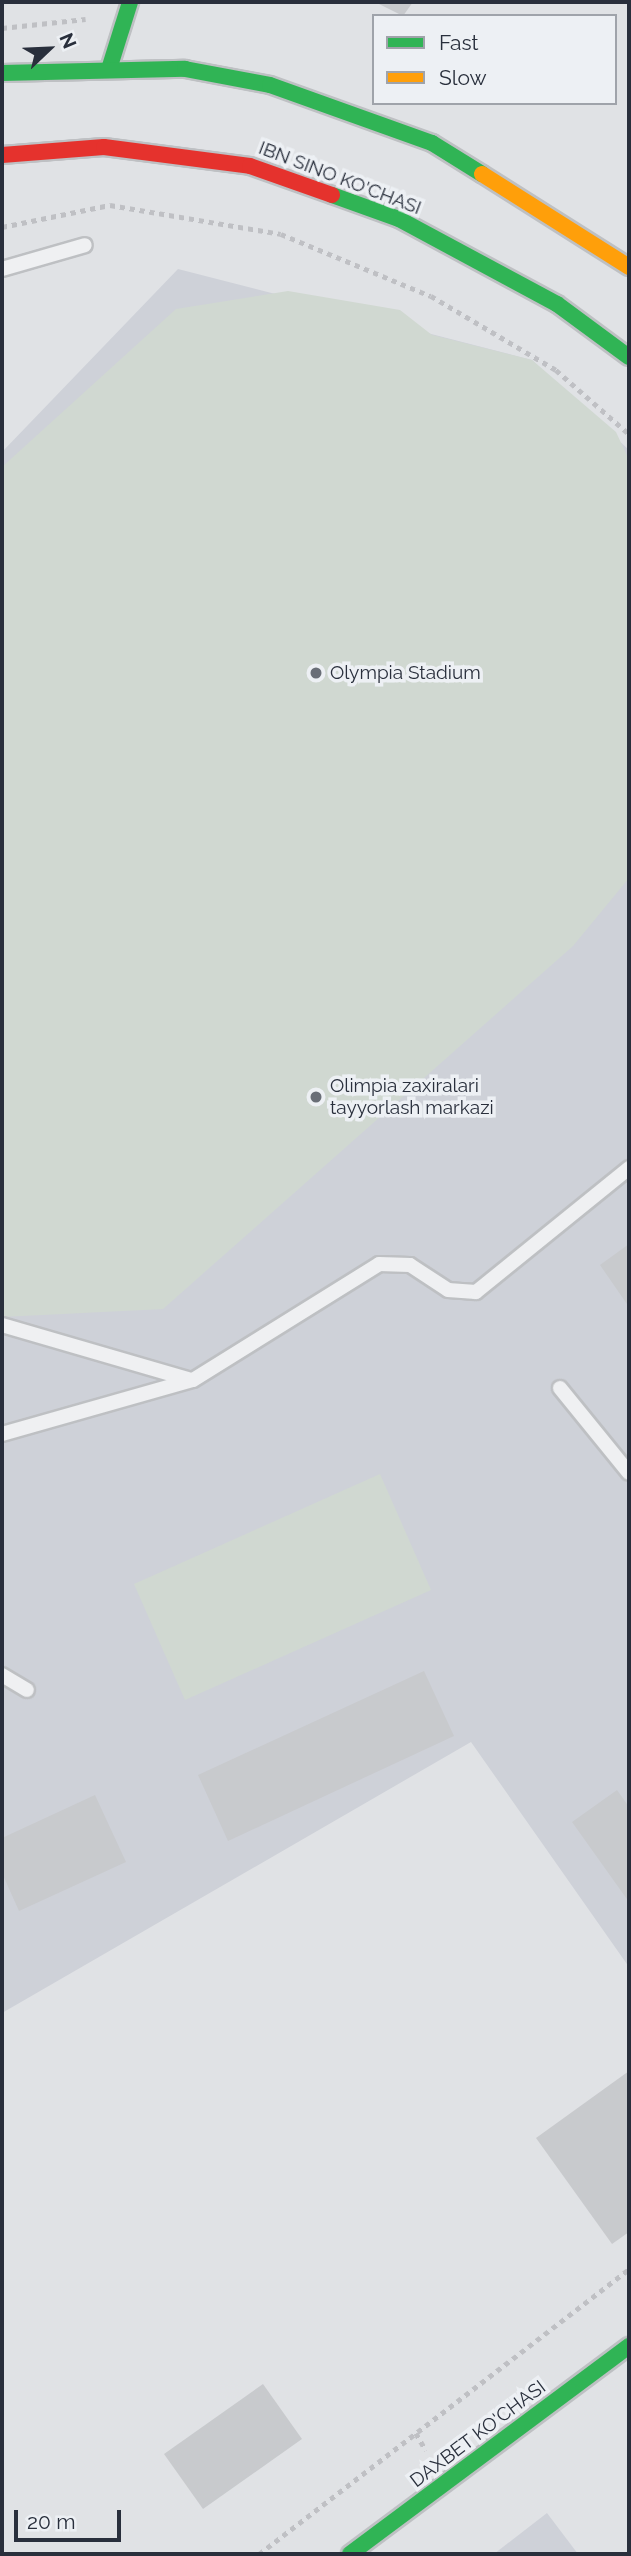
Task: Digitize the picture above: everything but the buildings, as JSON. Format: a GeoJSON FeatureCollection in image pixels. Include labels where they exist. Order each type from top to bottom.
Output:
{"type":"FeatureCollection","features":[{"type":"Feature","properties":{"kind":"main road"},"geometry":{"type":"LineString","coordinates":[[110,66],[128,9]]}},
{"type":"Feature","properties":{"kind":"main road"},"geometry":{"type":"LineString","coordinates":[[2,73],[110,66],[185,69],[270,85],[432,143],[629,267]]}},
{"type":"Feature","properties":{"kind":"main road","name":"IBN SINO KO'CHASI"},"geometry":{"type":"LineString","coordinates":[[2,155],[104,148],[250,166],[399,219],[556,304],[629,357]]}},
{"type":"Feature","properties":{"kind":"main road","name":"DAXBET KO'CHASI"},"geometry":{"type":"LineString","coordinates":[[350,2554],[629,2346]]}},
{"type":"Feature","properties":{"kind":"lane"},"geometry":{"type":"LineString","coordinates":[[2,269],[85,245]]}},
{"type":"Feature","properties":{"kind":"lane"},"geometry":{"type":"LineString","coordinates":[[2,1434],[193,1380],[379,1264],[410,1265],[448,1290],[476,1292],[629,1168]]}},
{"type":"Feature","properties":{"kind":"lane"},"geometry":{"type":"LineString","coordinates":[[2,1325],[193,1380]]}},
{"type":"Feature","properties":{"kind":"lane"},"geometry":{"type":"LineString","coordinates":[[560,1388],[629,1473]]}},
{"type":"Feature","properties":{"kind":"lane"},"geometry":{"type":"LineString","coordinates":[[2,1675],[27,1690]]}},
{"type":"Feature","properties":{"kind":"path"},"geometry":{"type":"LineString","coordinates":[[2,28],[128,9]]}},
{"type":"Feature","properties":{"kind":"path"},"geometry":{"type":"LineString","coordinates":[[2,227],[110,205],[281,234],[431,296],[556,370],[629,434]]}},
{"type":"Feature","properties":{"kind":"path"},"geometry":{"type":"LineString","coordinates":[[259,2554],[629,2269]]}},
{"type":"Feature","properties":{"kind":"shaded area","name":"Olimpia zaxiralari tayyorlash markazi"},"geometry":{"type":"Polygon","coordinates":[[[178,269],[532,360],[629,450],[629,1967],[471,1742],[2,2013],[2,452],[178,269]]]}},
{"type":"Feature","properties":{"kind":"shaded area","name":"Olympia Stadium"},"geometry":{"type":"Polygon","coordinates":[[[288,291],[400,310],[432,335],[532,360],[616,432],[629,460],[629,878],[573,946],[163,1309],[2,1317],[2,467],[176,309],[288,291]]]}},
{"type":"Feature","properties":{"kind":"shaded area"},"geometry":{"type":"Polygon","coordinates":[[[380,1474],[431,1590],[185,1700],[134,1584],[380,1474]]]}},
{"type":"Feature","properties":{"kind":"shaded area"},"geometry":{"type":"Polygon","coordinates":[[[547,2513],[578,2554],[494,2554],[547,2513]]]}},
{"type":"Feature","properties":{"kind":"traffic: fast"},"geometry":{"type":"LineString","coordinates":[[110,66],[130,2]]}},
{"type":"Feature","properties":{"kind":"traffic: fast"},"geometry":{"type":"LineString","coordinates":[[2,73],[185,69],[270,85],[432,143],[482,174]]}},
{"type":"Feature","properties":{"kind":"traffic: fast"},"geometry":{"type":"LineString","coordinates":[[332,195],[399,219],[557,304],[629,357]]}},
{"type":"Feature","properties":{"kind":"traffic: fast"},"geometry":{"type":"LineString","coordinates":[[350,2554],[629,2346]]}},
{"type":"Feature","properties":{"kind":"traffic: slow"},"geometry":{"type":"LineString","coordinates":[[482,174],[629,267]]}},
{"type":"Feature","properties":{"kind":"traffic: jam"},"geometry":{"type":"LineString","coordinates":[[2,155],[104,147],[250,166],[332,195]]}},
{"type":"Feature","properties":{"kind":"place","name":"Olympia Stadium"},"geometry":{"type":"Point","coordinates":[316,673]}},
{"type":"Feature","properties":{"kind":"place","name":"Olimpia zaxiralari tayyorlash markazi"},"geometry":{"type":"Point","coordinates":[316,1097]}}]}
